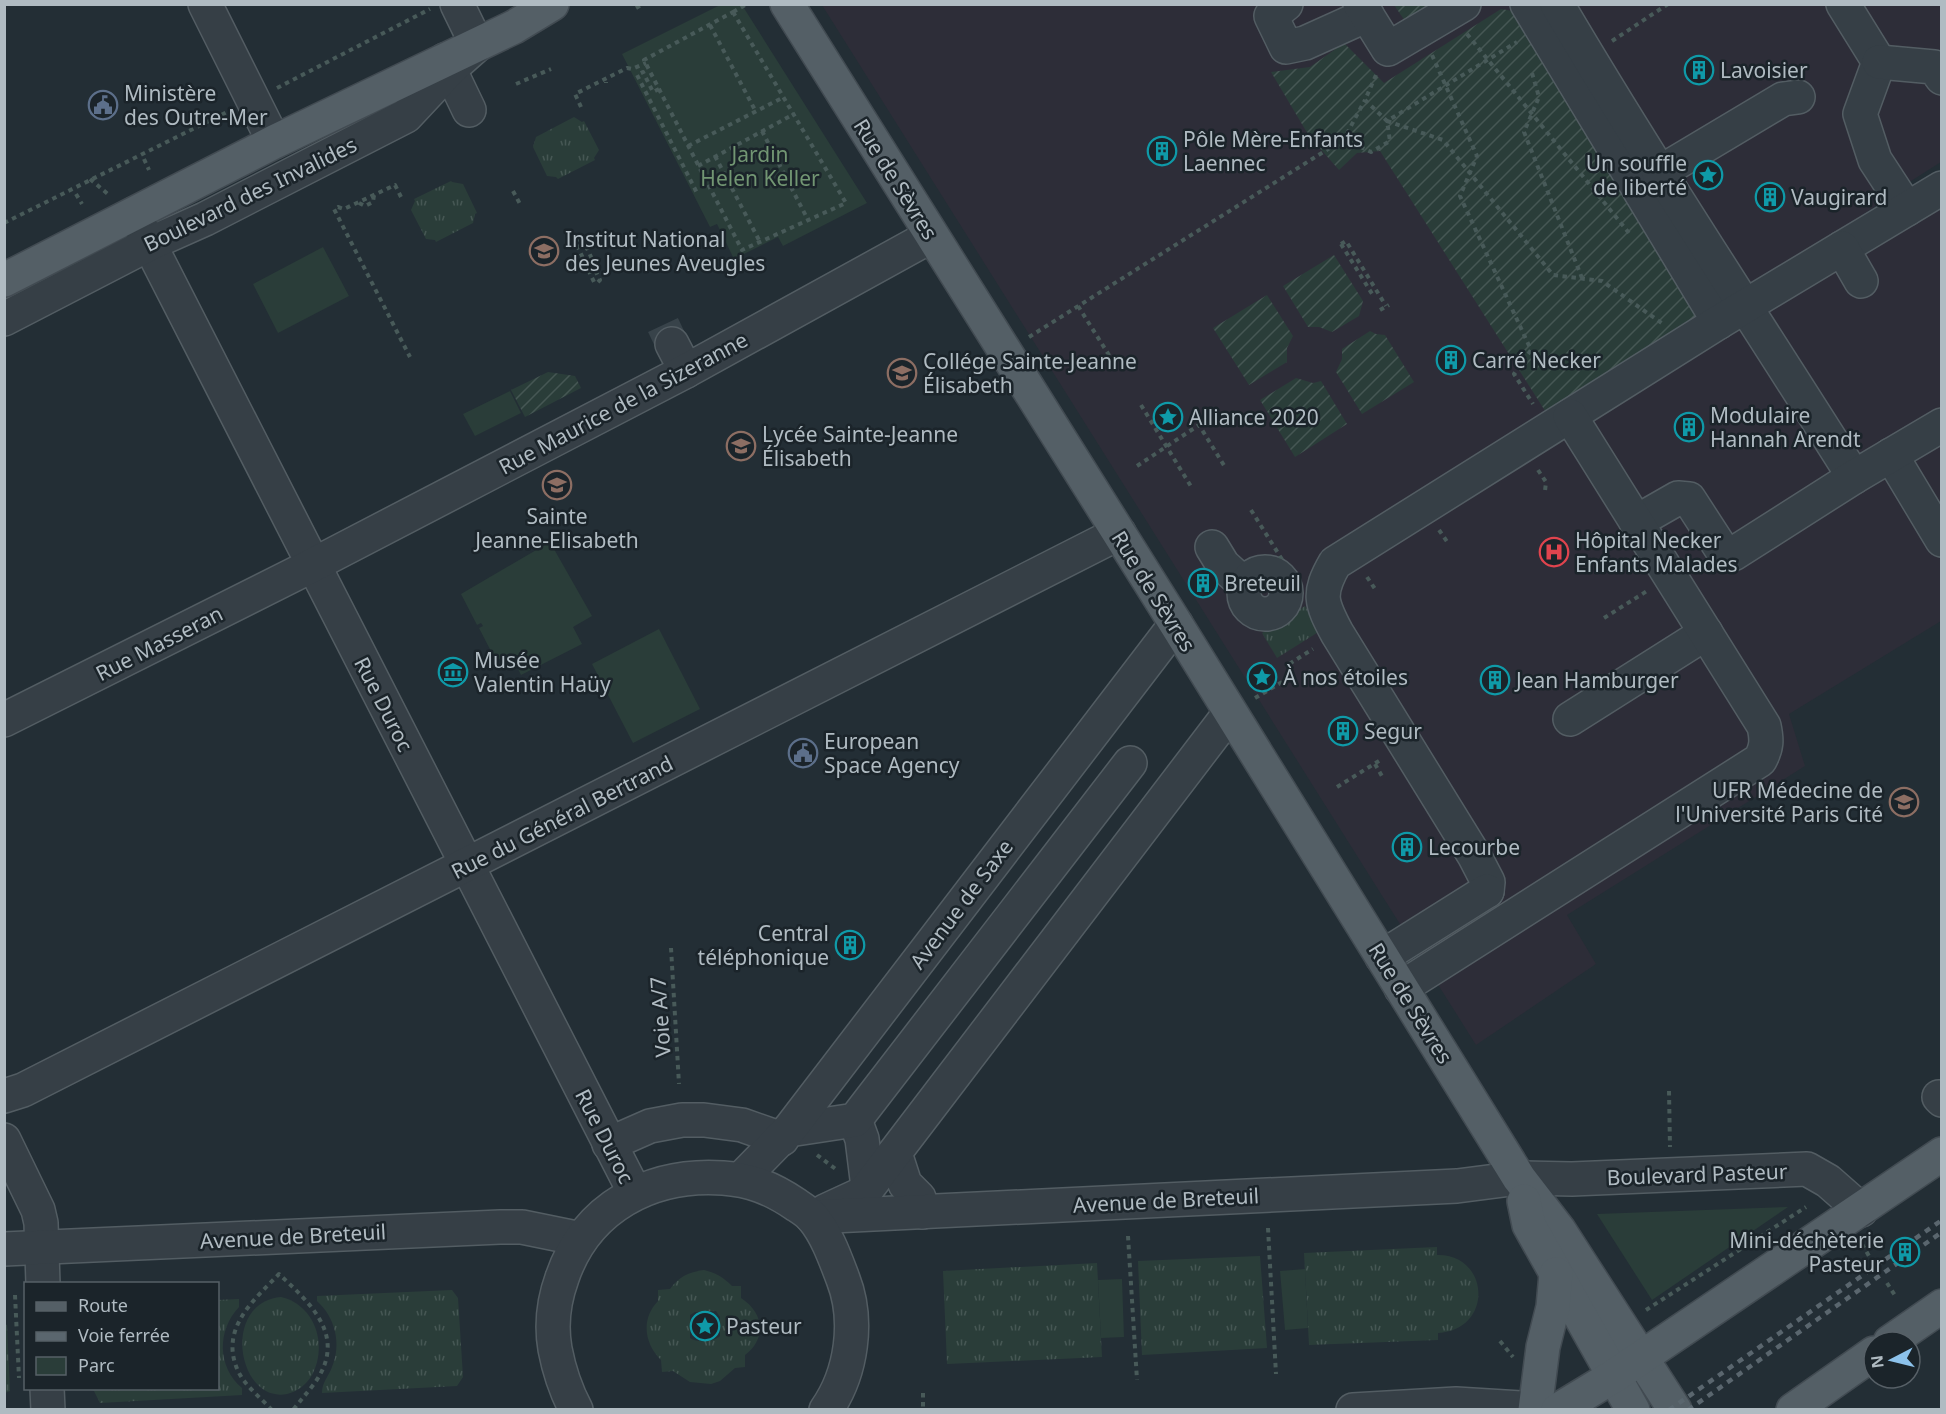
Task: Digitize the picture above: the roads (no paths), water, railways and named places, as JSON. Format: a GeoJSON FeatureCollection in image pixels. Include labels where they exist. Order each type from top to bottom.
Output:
{"type":"FeatureCollection","features":[{"type":"Feature","properties":{"kind":"main road","name":"Boulevard des Invalides"},"geometry":{"type":"LineString","coordinates":[[4,280],[274,142],[448,64],[477,45],[514,27],[552,4]]}},
{"type":"Feature","properties":{"kind":"main road","name":"Rue de Sèvres"},"geometry":{"type":"LineString","coordinates":[[787,4],[1176,624],[1241,706],[1401,988],[1519,1178],[1559,1230],[1675,1410]]}},
{"type":"Feature","properties":{"kind":"main road"},"geometry":{"type":"LineString","coordinates":[[1558,1410],[1614,1376],[1941,1154]]}},
{"type":"Feature","properties":{"kind":"main road","name":"Rue de Sèvres"},"geometry":{"type":"LineString","coordinates":[[1519,1178],[1529,1225],[1633,1410]]}},
{"type":"Feature","properties":{"kind":"main road"},"geometry":{"type":"LineString","coordinates":[[1542,1410],[1536,1409],[1543,1347],[1553,1307],[1556,1274]]}},
{"type":"Feature","properties":{"kind":"main road"},"geometry":{"type":"LineString","coordinates":[[1907,1330],[1941,1306]]}},
{"type":"Feature","properties":{"kind":"main road"},"geometry":{"type":"LineString","coordinates":[[1793,1410],[1862,1361]]}},
{"type":"Feature","properties":{"kind":"street"},"geometry":{"type":"LineString","coordinates":[[205,4],[274,142]]}},
{"type":"Feature","properties":{"kind":"street"},"geometry":{"type":"LineString","coordinates":[[457,4],[477,45]]}},
{"type":"Feature","properties":{"kind":"street"},"geometry":{"type":"LineString","coordinates":[[1286,4],[1270,16],[1286,47],[1305,43],[1363,10],[1388,49],[1465,19]]}},
{"type":"Feature","properties":{"kind":"street"},"geometry":{"type":"LineString","coordinates":[[1843,4],[1879,62]]}},
{"type":"Feature","properties":{"kind":"street"},"geometry":{"type":"LineString","coordinates":[[1553,11],[1589,56],[1659,173],[1732,315]]}},
{"type":"Feature","properties":{"kind":"street"},"geometry":{"type":"LineString","coordinates":[[1553,11],[1732,315],[1841,476]]}},
{"type":"Feature","properties":{"kind":"street"},"geometry":{"type":"LineString","coordinates":[[1879,62],[1934,67],[1941,78]]}},
{"type":"Feature","properties":{"kind":"street"},"geometry":{"type":"LineString","coordinates":[[1879,62],[1860,114],[1875,159],[1907,209]]}},
{"type":"Feature","properties":{"kind":"street"},"geometry":{"type":"LineString","coordinates":[[448,64],[469,110]]}},
{"type":"Feature","properties":{"kind":"street","name":"Boulevard des Invalides"},"geometry":{"type":"LineString","coordinates":[[4,319],[406,116],[448,64]]}},
{"type":"Feature","properties":{"kind":"street"},"geometry":{"type":"LineString","coordinates":[[1659,173],[1783,99],[1798,97]]}},
{"type":"Feature","properties":{"kind":"street"},"geometry":{"type":"LineString","coordinates":[[1487,891],[1488,882],[1474,855],[1337,633],[1324,608],[1322,593],[1326,578],[1335,563],[1559,422],[1941,188]]}},
{"type":"Feature","properties":{"kind":"street","name":"Rue Duroc"},"geometry":{"type":"LineString","coordinates":[[134,214],[635,1193]]}},
{"type":"Feature","properties":{"kind":"street","name":"Rue Maurice de la Sizeranne"},"geometry":{"type":"LineString","coordinates":[[313,565],[679,358],[932,236]]}},
{"type":"Feature","properties":{"kind":"street"},"geometry":{"type":"LineString","coordinates":[[1852,242],[1861,281]]}},
{"type":"Feature","properties":{"kind":"street"},"geometry":{"type":"LineString","coordinates":[[1401,988],[1760,759],[1766,749],[1767,739],[1764,726],[1636,522],[1559,422]]}},
{"type":"Feature","properties":{"kind":"street"},"geometry":{"type":"LineString","coordinates":[[1636,522],[1678,498],[1689,499],[1724,553],[1732,555],[1841,476],[1891,455],[1941,425]]}},
{"type":"Feature","properties":{"kind":"street"},"geometry":{"type":"LineString","coordinates":[[1891,455],[1941,540]]}},
{"type":"Feature","properties":{"kind":"street","name":"Rue du Général Bertrand"},"geometry":{"type":"LineString","coordinates":[[4,1096],[23,1090],[1119,534]]}},
{"type":"Feature","properties":{"kind":"street"},"geometry":{"type":"LineString","coordinates":[[1212,547],[1222,565],[1245,585],[1255,574],[1268,572],[1282,579],[1287,596],[1322,593]]}},
{"type":"Feature","properties":{"kind":"street","name":"Rue Masseran"},"geometry":{"type":"LineString","coordinates":[[4,720],[313,565]]}},
{"type":"Feature","properties":{"kind":"street","name":"Avenue de Saxe"},"geometry":{"type":"LineString","coordinates":[[741,1179],[786,1135],[1176,624]]}},
{"type":"Feature","properties":{"kind":"street"},"geometry":{"type":"LineString","coordinates":[[1570,719],[1706,633]]}},
{"type":"Feature","properties":{"kind":"street"},"geometry":{"type":"LineString","coordinates":[[854,1179],[895,1153],[1241,706]]}},
{"type":"Feature","properties":{"kind":"street"},"geometry":{"type":"LineString","coordinates":[[609,1144],[650,1125],[682,1120],[704,1120],[742,1125],[786,1135],[855,1120],[1130,763]]}},
{"type":"Feature","properties":{"kind":"street"},"geometry":{"type":"LineString","coordinates":[[1487,891],[1527,909]]}},
{"type":"Feature","properties":{"kind":"street"},"geometry":{"type":"LineString","coordinates":[[1382,957],[1487,891]]}},
{"type":"Feature","properties":{"kind":"street"},"geometry":{"type":"LineString","coordinates":[[812,1217],[864,1193],[854,1179],[862,1139],[855,1120]]}},
{"type":"Feature","properties":{"kind":"street"},"geometry":{"type":"LineString","coordinates":[[4,1140],[38,1210],[43,1248],[30,1282]]}},
{"type":"Feature","properties":{"kind":"street"},"geometry":{"type":"LineString","coordinates":[[895,1153],[905,1184],[919,1198],[923,1212]]}},
{"type":"Feature","properties":{"kind":"street","name":"Boulevard Pasteur"},"geometry":{"type":"LineString","coordinates":[[1519,1178],[1572,1179],[1807,1169],[1828,1181],[1861,1210]]}},
{"type":"Feature","properties":{"kind":"street"},"geometry":{"type":"LineString","coordinates":[[576,1410],[561,1375],[555,1348],[553,1319],[558,1291],[567,1264],[581,1239],[616,1203],[635,1193],[671,1180],[705,1177],[741,1179],[773,1190],[812,1217],[832,1250],[846,1287],[851,1328],[848,1358],[829,1408]]}},
{"type":"Feature","properties":{"kind":"street","name":"Avenue de Breteuil"},"geometry":{"type":"LineString","coordinates":[[812,1217],[1457,1186],[1519,1178]]}},
{"type":"Feature","properties":{"kind":"street","name":"Avenue de Breteuil"},"geometry":{"type":"LineString","coordinates":[[4,1249],[500,1227],[522,1227],[581,1239]]}},
{"type":"Feature","properties":{"kind":"street"},"geometry":{"type":"LineString","coordinates":[[34,1390],[48,1410]]}},
{"type":"Feature","properties":{"kind":"street"},"geometry":{"type":"LineString","coordinates":[[1353,1410],[1456,1404],[1536,1409]]}},
{"type":"Feature","properties":{"kind":"tunnel"},"geometry":{"type":"LineString","coordinates":[[663,325],[672,344]]}},
{"type":"Feature","properties":{"kind":"railway"},"geometry":{"type":"LineString","coordinates":[[1669,1410],[1942,1220]]}},
{"type":"Feature","properties":{"kind":"railway"},"geometry":{"type":"LineString","coordinates":[[1688,1410],[1942,1232]]}},
{"type":"Feature","properties":{"kind":"place","name":"Lavoisier"},"geometry":{"type":"Point","coordinates":[1699,70]}},
{"type":"Feature","properties":{"kind":"place","name":"Ministère des Outre-Mer"},"geometry":{"type":"Point","coordinates":[103,105]}},
{"type":"Feature","properties":{"kind":"place","name":"Pôle Mère-Enfants Laennec"},"geometry":{"type":"Point","coordinates":[1162,151]}},
{"type":"Feature","properties":{"kind":"place","name":"Un souffle de liberté"},"geometry":{"type":"Point","coordinates":[1708,175]}},
{"type":"Feature","properties":{"kind":"place","name":"Vaugirard"},"geometry":{"type":"Point","coordinates":[1770,197]}},
{"type":"Feature","properties":{"kind":"place","name":"Institut National des Jeunes Aveugles"},"geometry":{"type":"Point","coordinates":[544,251]}},
{"type":"Feature","properties":{"kind":"place","name":"Carré Necker"},"geometry":{"type":"Point","coordinates":[1451,360]}},
{"type":"Feature","properties":{"kind":"place","name":"Collége Sainte-Jeanne Élisabeth"},"geometry":{"type":"Point","coordinates":[902,373]}},
{"type":"Feature","properties":{"kind":"place","name":"Alliance 2020"},"geometry":{"type":"Point","coordinates":[1168,417]}},
{"type":"Feature","properties":{"kind":"place","name":"Modulaire Hannah Arendt"},"geometry":{"type":"Point","coordinates":[1689,427]}},
{"type":"Feature","properties":{"kind":"place","name":"Lycée Sainte-Jeanne Élisabeth"},"geometry":{"type":"Point","coordinates":[741,446]}},
{"type":"Feature","properties":{"kind":"place","name":"Sainte Jeanne-Elisabeth"},"geometry":{"type":"Point","coordinates":[557,485]}},
{"type":"Feature","properties":{"kind":"place","name":"Hôpital Necker Enfants Malades"},"geometry":{"type":"Point","coordinates":[1554,552]}},
{"type":"Feature","properties":{"kind":"place","name":"Breteuil"},"geometry":{"type":"Point","coordinates":[1203,583]}},
{"type":"Feature","properties":{"kind":"place","name":"Musée Valentin Haüy"},"geometry":{"type":"Point","coordinates":[453,672]}},
{"type":"Feature","properties":{"kind":"place","name":"À nos étoiles"},"geometry":{"type":"Point","coordinates":[1262,677]}},
{"type":"Feature","properties":{"kind":"place","name":"Jean Hamburger"},"geometry":{"type":"Point","coordinates":[1495,680]}},
{"type":"Feature","properties":{"kind":"place","name":"Segur"},"geometry":{"type":"Point","coordinates":[1343,731]}},
{"type":"Feature","properties":{"kind":"place","name":"European Space Agency"},"geometry":{"type":"Point","coordinates":[803,753]}},
{"type":"Feature","properties":{"kind":"place","name":"UFR Médecine de l'Université Paris Cité"},"geometry":{"type":"Point","coordinates":[1904,802]}},
{"type":"Feature","properties":{"kind":"place","name":"Lecourbe"},"geometry":{"type":"Point","coordinates":[1407,847]}},
{"type":"Feature","properties":{"kind":"place","name":"Central téléphonique"},"geometry":{"type":"Point","coordinates":[850,945]}},
{"type":"Feature","properties":{"kind":"place","name":"Mini-déchèterie Pasteur"},"geometry":{"type":"Point","coordinates":[1905,1252]}},
{"type":"Feature","properties":{"kind":"place","name":"Pasteur"},"geometry":{"type":"Point","coordinates":[705,1326]}},
{"type":"Feature","properties":{"kind":"park label","name":"Jardin Helen Keller"},"geometry":{"type":"Point","coordinates":[760,166]}}]}
